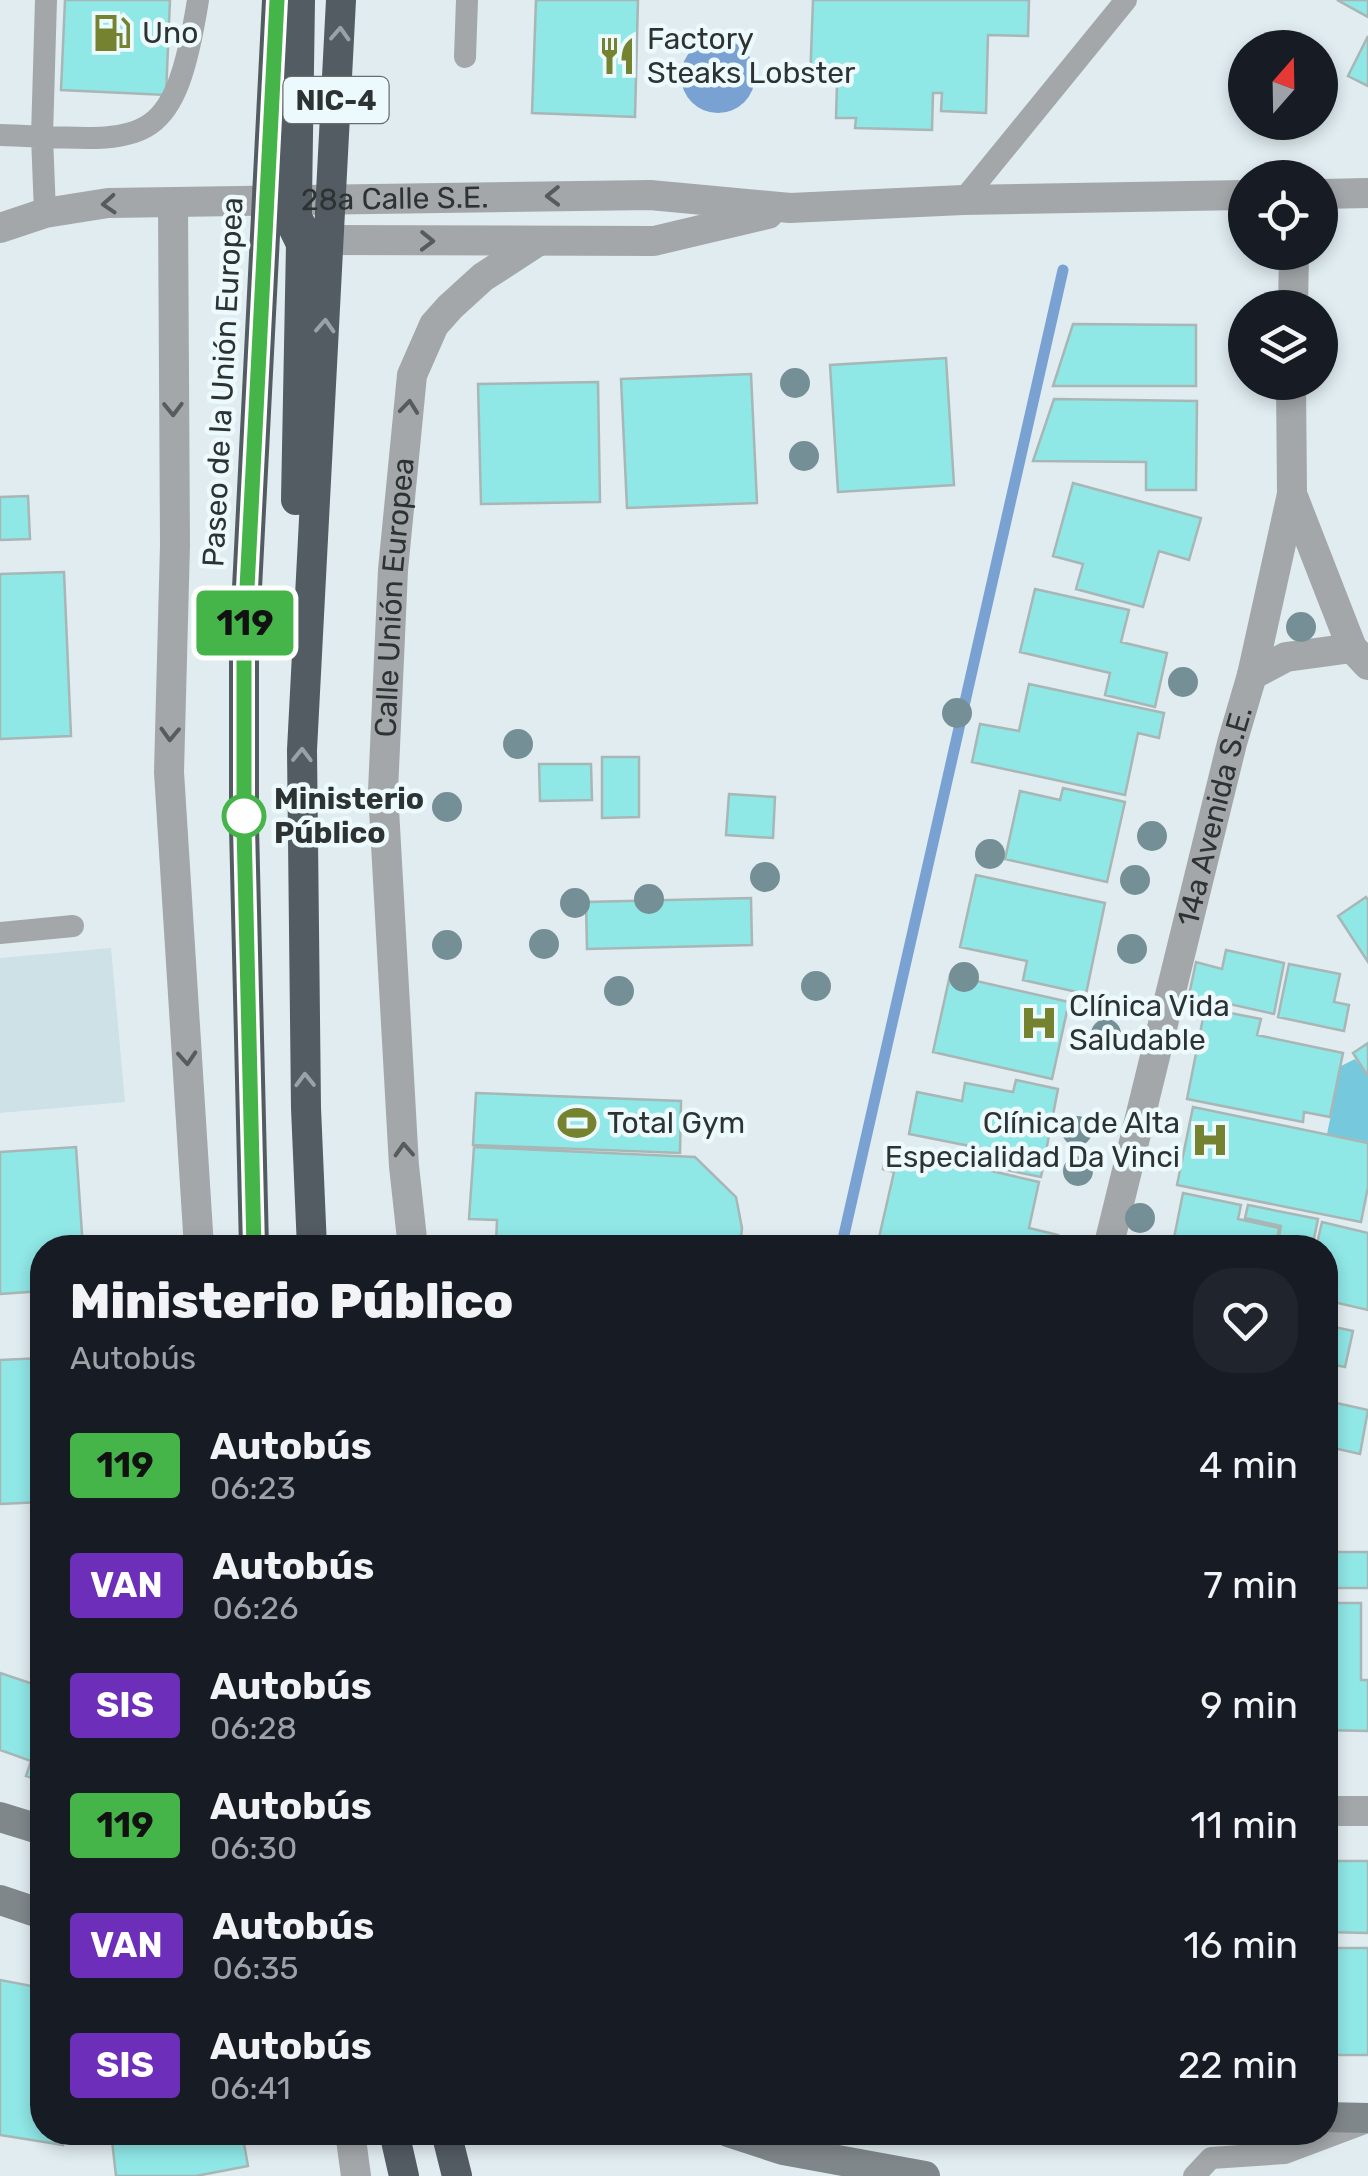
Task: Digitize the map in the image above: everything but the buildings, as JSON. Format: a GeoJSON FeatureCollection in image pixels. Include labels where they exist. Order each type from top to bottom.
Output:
{"type":"FeatureCollection","features":[{"type":"Feature","properties":{"kind":"highway","name":"Paseo de la Unión Europea"},"geometry":{"type":"LineString","coordinates":[[254,1235],[244,647],[283,201],[276,0]]}},
{"type":"Feature","properties":{"kind":"highway"},"geometry":{"type":"LineString","coordinates":[[300,0],[283,201],[301,244],[294,611],[306,682]]}},
{"type":"Feature","properties":{"kind":"highway","name":"NIC-4"},"geometry":{"type":"LineString","coordinates":[[312,1235],[302,912],[302,750],[342,0]]}},
{"type":"Feature","properties":{"kind":"highway"},"geometry":{"type":"LineString","coordinates":[[283,201],[306,232],[330,240]]}},
{"type":"Feature","properties":{"kind":"highway"},"geometry":{"type":"LineString","coordinates":[[397,2145],[404,2176]]}},
{"type":"Feature","properties":{"kind":"highway"},"geometry":{"type":"LineString","coordinates":[[449,2145],[457,2176]]}},
{"type":"Feature","properties":{"kind":"main road"},"geometry":{"type":"LineString","coordinates":[[0,1818],[30,1827]]}},
{"type":"Feature","properties":{"kind":"main road"},"geometry":{"type":"LineString","coordinates":[[0,1900],[30,1910]]}},
{"type":"Feature","properties":{"kind":"main road"},"geometry":{"type":"LineString","coordinates":[[1338,2118],[1368,2120]]}},
{"type":"Feature","properties":{"kind":"main road"},"geometry":{"type":"LineString","coordinates":[[768,2145],[925,2176]]}},
{"type":"Feature","properties":{"kind":"street"},"geometry":{"type":"LineString","coordinates":[[1338,194],[1368,193]]}},
{"type":"Feature","properties":{"kind":"street","name":"28a Calle S.E."},"geometry":{"type":"LineString","coordinates":[[0,228],[44,213],[108,202],[650,194],[790,208],[1228,195]]}},
{"type":"Feature","properties":{"kind":"street"},"geometry":{"type":"LineString","coordinates":[[173,203],[175,545],[169,772],[197,1235]]}},
{"type":"Feature","properties":{"kind":"street","name":"28a Calle S.E."},"geometry":{"type":"LineString","coordinates":[[330,240],[654,241],[790,208]]}},
{"type":"Feature","properties":{"kind":"street","name":"Calle Unión Europea"},"geometry":{"type":"LineString","coordinates":[[412,1235],[404,1166],[383,791],[393,570],[412,375],[434,325],[450,307],[483,277],[537,242]]}},
{"type":"Feature","properties":{"kind":"street","name":"14a Avenida S.E."},"geometry":{"type":"LineString","coordinates":[[1111,1235],[1232,743],[1252,676],[1292,494],[1291,400]]}},
{"type":"Feature","properties":{"kind":"street"},"geometry":{"type":"LineString","coordinates":[[1252,676],[1286,657],[1360,656],[1292,494]]}},
{"type":"Feature","properties":{"kind":"street"},"geometry":{"type":"LineString","coordinates":[[1338,1811],[1368,1811]]}},
{"type":"Feature","properties":{"kind":"street"},"geometry":{"type":"LineString","coordinates":[[352,2145],[356,2176]]}},
{"type":"Feature","properties":{"kind":"lane"},"geometry":{"type":"LineString","coordinates":[[44,213],[46,0]]}},
{"type":"Feature","properties":{"kind":"lane"},"geometry":{"type":"LineString","coordinates":[[0,135],[114,136],[135,134],[151,126],[164,115],[178,86],[189,56],[198,0]]}},
{"type":"Feature","properties":{"kind":"lane"},"geometry":{"type":"LineString","coordinates":[[465,57],[466,0]]}},
{"type":"Feature","properties":{"kind":"lane"},"geometry":{"type":"LineString","coordinates":[[963,200],[1126,0]]}},
{"type":"Feature","properties":{"kind":"lane"},"geometry":{"type":"LineString","coordinates":[[0,933],[73,926]]}},
{"type":"Feature","properties":{"kind":"lane"},"geometry":{"type":"LineString","coordinates":[[1338,2132],[1368,2120]]}},
{"type":"Feature","properties":{"kind":"lane"},"geometry":{"type":"LineString","coordinates":[[1194,2176],[1211,2158],[1285,2153],[1305,2145]]}},
{"type":"Feature","properties":{"kind":"shaded area"},"geometry":{"type":"Polygon","coordinates":[[[718,39],[744,50],[755,76],[744,102],[718,113],[692,102],[681,76],[692,50],[718,39]]]}},
{"type":"Feature","properties":{"kind":"shaded area"},"geometry":{"type":"Polygon","coordinates":[[[111,948],[125,1102],[0,1113],[0,958],[111,948]]]}},
{"type":"Feature","properties":{"kind":"shaded area"},"geometry":{"type":"Polygon","coordinates":[[[1355,1059],[1368,1076],[1368,1142],[1327,1134],[1341,1066],[1355,1059]]]}},
{"type":"Feature","properties":{"kind":"waterway"},"geometry":{"type":"LineString","coordinates":[[844,1235],[1063,270]]}},
{"type":"Feature","properties":{"kind":"bus line","name":"119"},"geometry":{"type":"LineString","coordinates":[[254,1235],[244,647],[277,0]]}},
{"type":"Feature","properties":{"kind":"place","name":"Uno"},"geometry":{"type":"Point","coordinates":[112,33]}},
{"type":"Feature","properties":{"kind":"place","name":"Factory Steaks Lobster"},"geometry":{"type":"Point","coordinates":[617,56]}},
{"type":"Feature","properties":{"kind":"place","name":"Ministerio Público"},"geometry":{"type":"Point","coordinates":[244,816]}},
{"type":"Feature","properties":{"kind":"place","name":"Clínica Vida Saludable"},"geometry":{"type":"Point","coordinates":[1039,1023]}},
{"type":"Feature","properties":{"kind":"place","name":"Total Gym"},"geometry":{"type":"Point","coordinates":[577,1123]}},
{"type":"Feature","properties":{"kind":"place","name":"Clínica de Alta Especialidad Da Vinci"},"geometry":{"type":"Point","coordinates":[1210,1140]}}]}
